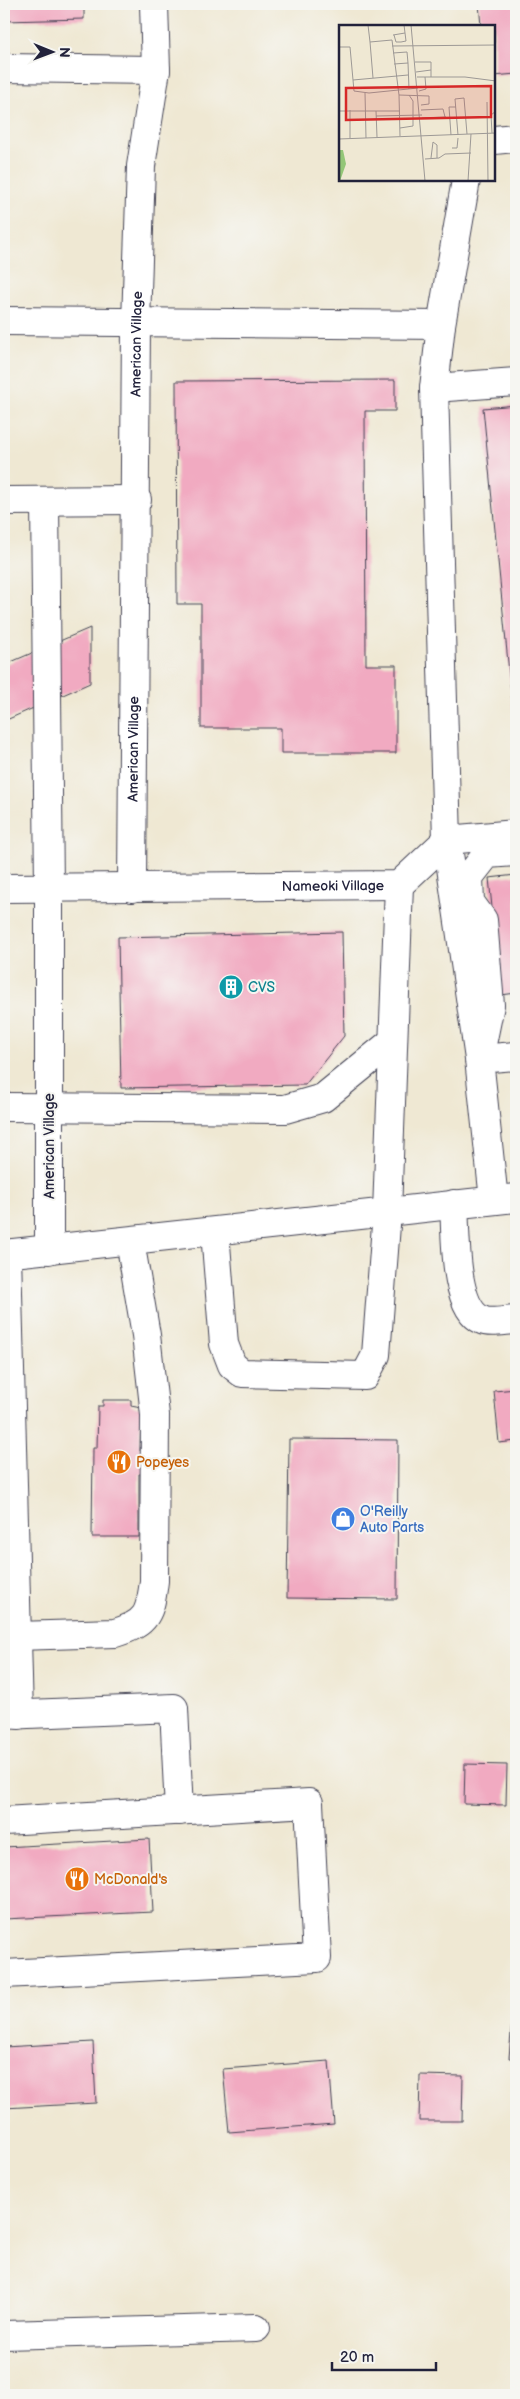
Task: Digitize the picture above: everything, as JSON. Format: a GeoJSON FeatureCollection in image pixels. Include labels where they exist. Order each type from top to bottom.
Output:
{"type":"FeatureCollection","features":[{"type":"Feature","properties":{"kind":"main road","name":"American Village"},"geometry":{"type":"LineString","coordinates":[[132,888],[137,500],[136,323],[141,166],[156,70],[154,4]]}},
{"type":"Feature","properties":{"kind":"main road"},"geometry":{"type":"LineString","coordinates":[[4,68],[156,70]]}},
{"type":"Feature","properties":{"kind":"main road"},"geometry":{"type":"LineString","coordinates":[[495,140],[516,138]]}},
{"type":"Feature","properties":{"kind":"main road"},"geometry":{"type":"LineString","coordinates":[[179,1811],[174,1708],[12,1715],[17,1636],[6,1254],[505,1199],[479,1059],[447,840],[434,388],[441,325],[466,181]]}},
{"type":"Feature","properties":{"kind":"main road"},"geometry":{"type":"LineString","coordinates":[[4,321],[441,325]]}},
{"type":"Feature","properties":{"kind":"main road"},"geometry":{"type":"LineString","coordinates":[[434,388],[516,382]]}},
{"type":"Feature","properties":{"kind":"main road","name":"American Village"},"geometry":{"type":"LineString","coordinates":[[44,500],[49,889],[49,1250]]}},
{"type":"Feature","properties":{"kind":"main road"},"geometry":{"type":"LineString","coordinates":[[4,501],[137,500]]}},
{"type":"Feature","properties":{"kind":"main road"},"geometry":{"type":"LineString","coordinates":[[447,840],[516,834]]}},
{"type":"Feature","properties":{"kind":"main road","name":"Nameoki Village"},"geometry":{"type":"LineString","coordinates":[[132,888],[399,885],[447,840]]}},
{"type":"Feature","properties":{"kind":"main road"},"geometry":{"type":"LineString","coordinates":[[479,1059],[490,1005],[483,920],[470,902],[469,877],[487,854],[516,852]]}},
{"type":"Feature","properties":{"kind":"main road"},"geometry":{"type":"LineString","coordinates":[[215,1232],[224,1344],[232,1365],[242,1372],[365,1376],[376,1355],[387,1212],[399,885]]}},
{"type":"Feature","properties":{"kind":"main road"},"geometry":{"type":"LineString","coordinates":[[4,888],[132,888]]}},
{"type":"Feature","properties":{"kind":"main road"},"geometry":{"type":"LineString","coordinates":[[4,1108],[285,1110],[323,1098],[393,1041]]}},
{"type":"Feature","properties":{"kind":"main road"},"geometry":{"type":"LineString","coordinates":[[479,1059],[516,1056]]}},
{"type":"Feature","properties":{"kind":"main road"},"geometry":{"type":"LineString","coordinates":[[454,1204],[460,1288],[471,1313],[483,1321],[516,1320]]}},
{"type":"Feature","properties":{"kind":"main road"},"geometry":{"type":"LineString","coordinates":[[17,1636],[115,1633],[131,1629],[144,1620],[151,1606],[154,1581],[155,1415],[146,1335],[130,1241]]}},
{"type":"Feature","properties":{"kind":"main road"},"geometry":{"type":"LineString","coordinates":[[4,1821],[309,1803],[318,1958],[4,1974]]}},
{"type":"Feature","properties":{"kind":"main road"},"geometry":{"type":"LineString","coordinates":[[4,2335],[256,2328]]}},
{"type":"Feature","properties":{"kind":"building"},"geometry":{"type":"Polygon","coordinates":[[[4,4],[84,4],[84,19],[4,21],[4,4]]]}},
{"type":"Feature","properties":{"kind":"building"},"geometry":{"type":"Polygon","coordinates":[[[479,4],[516,4],[516,74],[495,76],[495,25],[481,25],[479,4]]]}},
{"type":"Feature","properties":{"kind":"building"},"geometry":{"type":"Polygon","coordinates":[[[395,380],[395,411],[365,411],[366,665],[396,665],[396,753],[281,753],[281,728],[201,728],[201,604],[177,604],[176,381],[395,380]]]}},
{"type":"Feature","properties":{"kind":"building"},"geometry":{"type":"Polygon","coordinates":[[[516,405],[516,734],[515,734],[483,408],[516,405]]]}},
{"type":"Feature","properties":{"kind":"building"},"geometry":{"type":"Polygon","coordinates":[[[90,628],[90,683],[4,721],[4,665],[90,628]]]}},
{"type":"Feature","properties":{"kind":"building"},"geometry":{"type":"Polygon","coordinates":[[[516,875],[516,993],[501,995],[489,878],[516,875]]]}},
{"type":"Feature","properties":{"kind":"building","name":"CVS"},"geometry":{"type":"Polygon","coordinates":[[[342,932],[344,1036],[305,1085],[121,1088],[118,937],[342,932]]]}},
{"type":"Feature","properties":{"kind":"building"},"geometry":{"type":"Polygon","coordinates":[[[516,1389],[516,1441],[499,1443],[494,1391],[516,1389]]]}},
{"type":"Feature","properties":{"kind":"building","name":"Popeyes"},"geometry":{"type":"Polygon","coordinates":[[[103,1400],[131,1400],[131,1406],[141,1408],[140,1451],[145,1451],[144,1474],[139,1474],[139,1537],[92,1537],[93,1448],[97,1448],[98,1406],[103,1406],[103,1400]]]}},
{"type":"Feature","properties":{"kind":"building","name":"O'Reilly Auto Parts"},"geometry":{"type":"Polygon","coordinates":[[[289,1439],[398,1440],[397,1599],[287,1598],[289,1439]]]}},
{"type":"Feature","properties":{"kind":"building"},"geometry":{"type":"Polygon","coordinates":[[[465,1764],[507,1765],[506,1805],[464,1804],[465,1764]]]}},
{"type":"Feature","properties":{"kind":"building","name":"McDonald's"},"geometry":{"type":"Polygon","coordinates":[[[149,1839],[153,1912],[4,1919],[4,1847],[149,1839]]]}},
{"type":"Feature","properties":{"kind":"building"},"geometry":{"type":"Polygon","coordinates":[[[512,2020],[516,2020],[516,2058],[509,2058],[512,2020]]]}},
{"type":"Feature","properties":{"kind":"building"},"geometry":{"type":"Polygon","coordinates":[[[93,2042],[96,2103],[4,2108],[4,2047],[93,2042]]]}},
{"type":"Feature","properties":{"kind":"building"},"geometry":{"type":"Polygon","coordinates":[[[329,2061],[334,2124],[229,2132],[223,2069],[329,2061]]]}},
{"type":"Feature","properties":{"kind":"building"},"geometry":{"type":"Polygon","coordinates":[[[420,2075],[463,2076],[462,2121],[419,2121],[420,2075]]]}},
{"type":"Feature","properties":{"kind":"place","name":"CVS"},"geometry":{"type":"Point","coordinates":[231,987]}},
{"type":"Feature","properties":{"kind":"place","name":"Popeyes"},"geometry":{"type":"Point","coordinates":[119,1462]}},
{"type":"Feature","properties":{"kind":"place","name":"O'Reilly Auto Parts"},"geometry":{"type":"Point","coordinates":[343,1519]}},
{"type":"Feature","properties":{"kind":"place","name":"McDonald's"},"geometry":{"type":"Point","coordinates":[77,1879]}}]}
